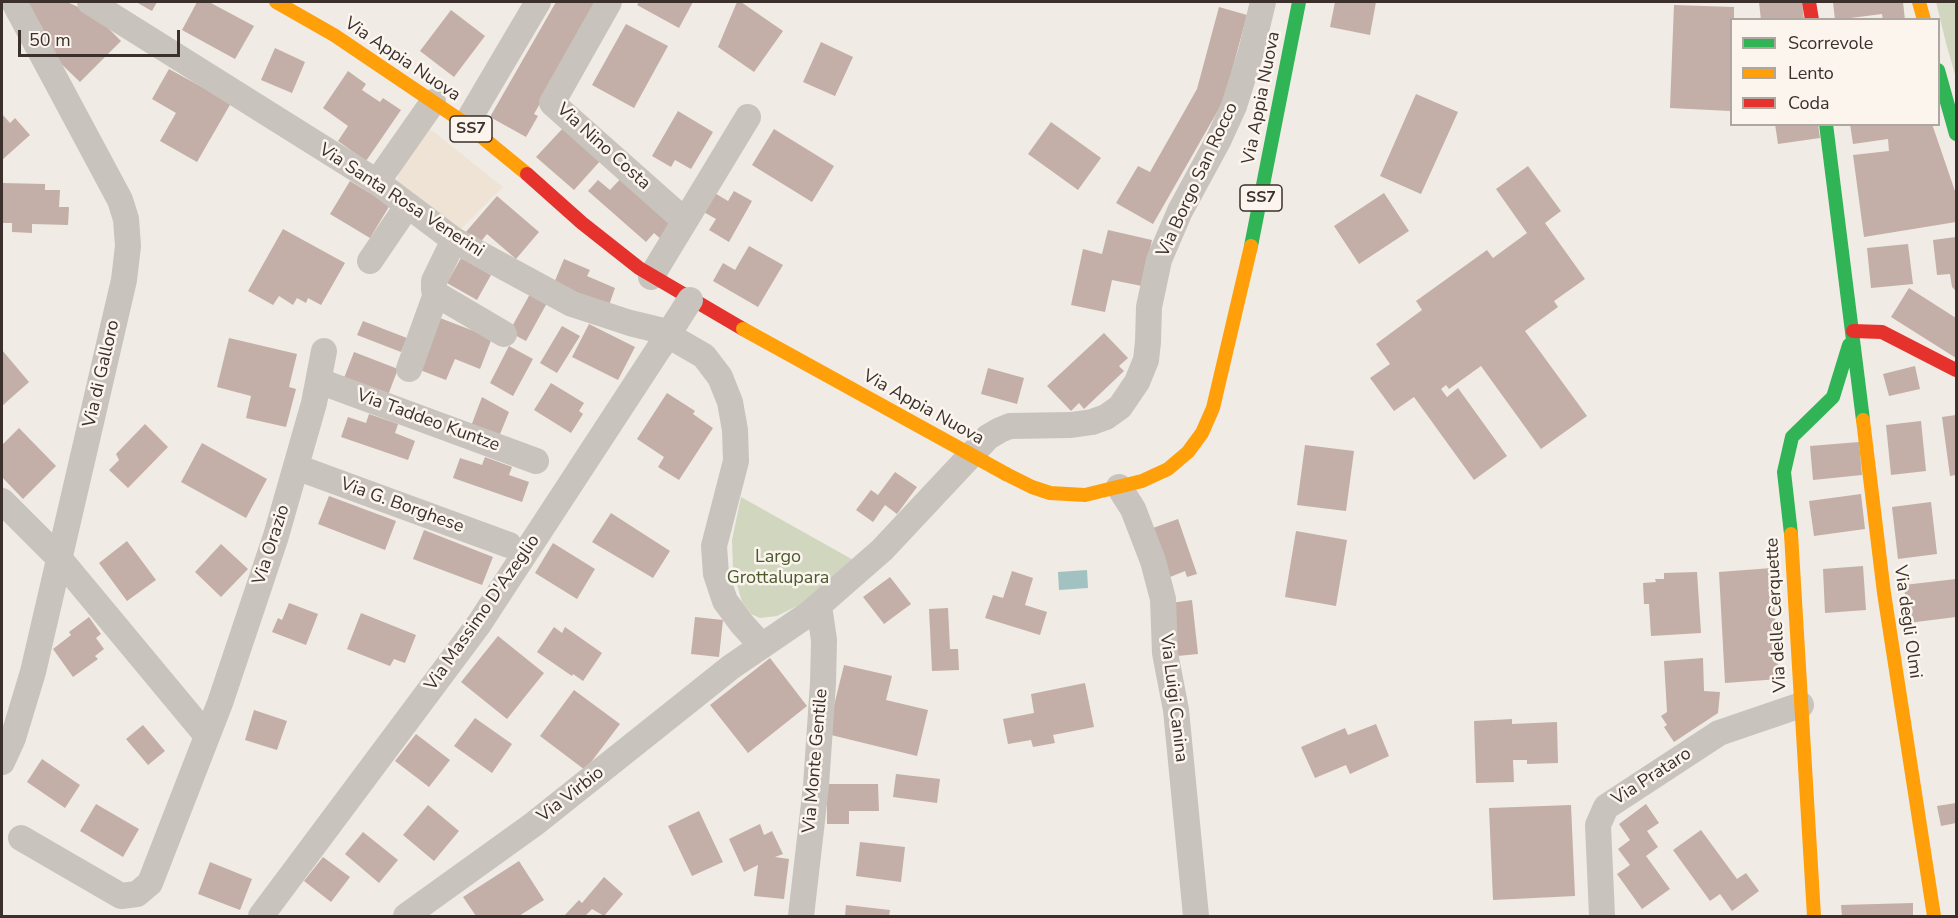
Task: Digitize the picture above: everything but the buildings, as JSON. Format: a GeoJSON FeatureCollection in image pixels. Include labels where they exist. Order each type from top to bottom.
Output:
{"type":"FeatureCollection","features":[{"type":"Feature","properties":{"kind":"street","name":"Via di Galloro"},"geometry":{"type":"LineString","coordinates":[[2,762],[13,738],[33,672],[124,280],[127,258],[127,230],[123,209],[14,2]]}},
{"type":"Feature","properties":{"kind":"street","name":"Via Santa Rosa Venerini"},"geometry":{"type":"LineString","coordinates":[[90,2],[377,182],[454,240],[572,304],[658,330],[704,356],[720,377],[730,402],[735,430],[736,461],[714,546],[716,574],[725,601],[762,646]]}},
{"type":"Feature","properties":{"kind":"street"},"geometry":{"type":"LineString","coordinates":[[466,124],[538,2]]}},
{"type":"Feature","properties":{"kind":"street","name":"Via Nino Costa"},"geometry":{"type":"LineString","coordinates":[[609,2],[552,103],[685,221]]}},
{"type":"Feature","properties":{"kind":"street","name":"Via Borgo San Rocco"},"geometry":{"type":"LineString","coordinates":[[819,606],[882,550],[983,442],[1000,430],[1010,426],[1071,425],[1100,420],[1120,407],[1133,390],[1146,360],[1149,307],[1159,260],[1180,211],[1234,106],[1251,52],[1263,2]]}},
{"type":"Feature","properties":{"kind":"street","name":"Via Appia Nuova"},"geometry":{"type":"LineString","coordinates":[[285,4],[466,124],[516,164],[582,223],[651,277],[1006,474],[1032,487],[1066,495],[1085,495],[1155,475],[1178,462],[1194,445],[1208,421],[1253,236],[1299,2]]}},
{"type":"Feature","properties":{"kind":"street"},"geometry":{"type":"LineString","coordinates":[[1809,2],[1812,18]]}},
{"type":"Feature","properties":{"kind":"street"},"geometry":{"type":"LineString","coordinates":[[1919,2],[1923,18]]}},
{"type":"Feature","properties":{"kind":"street"},"geometry":{"type":"LineString","coordinates":[[1940,77],[1956,134]]}},
{"type":"Feature","properties":{"kind":"street"},"geometry":{"type":"LineString","coordinates":[[377,182],[433,102]]}},
{"type":"Feature","properties":{"kind":"street"},"geometry":{"type":"LineString","coordinates":[[651,277],[748,117]]}},
{"type":"Feature","properties":{"kind":"street","name":"Via degli Olmi"},"geometry":{"type":"LineString","coordinates":[[1826,126],[1884,593],[1934,916]]}},
{"type":"Feature","properties":{"kind":"street"},"geometry":{"type":"LineString","coordinates":[[370,261],[408,205]]}},
{"type":"Feature","properties":{"kind":"street"},"geometry":{"type":"LineString","coordinates":[[410,369],[436,294],[434,281],[454,240]]}},
{"type":"Feature","properties":{"kind":"street"},"geometry":{"type":"LineString","coordinates":[[436,294],[504,334]]}},
{"type":"Feature","properties":{"kind":"street","name":"Via Massimo D'Azeglio"},"geometry":{"type":"LineString","coordinates":[[261,916],[479,624],[690,300]]}},
{"type":"Feature","properties":{"kind":"street"},"geometry":{"type":"LineString","coordinates":[[1852,332],[1882,332],[1956,370]]}},
{"type":"Feature","properties":{"kind":"street","name":"Via delle Cerquette"},"geometry":{"type":"LineString","coordinates":[[1814,916],[1794,564],[1784,472],[1792,437],[1833,397],[1852,332]]}},
{"type":"Feature","properties":{"kind":"street","name":"Via Orazio"},"geometry":{"type":"LineString","coordinates":[[21,838],[121,896],[137,894],[144,890],[154,876],[207,736],[276,536],[319,381],[324,351]]}},
{"type":"Feature","properties":{"kind":"street","name":"Via Taddeo Kuntze"},"geometry":{"type":"LineString","coordinates":[[319,381],[536,461]]}},
{"type":"Feature","properties":{"kind":"street","name":"Via G. Borghese"},"geometry":{"type":"LineString","coordinates":[[296,467],[509,545]]}},
{"type":"Feature","properties":{"kind":"street","name":"Via Luigi Canina"},"geometry":{"type":"LineString","coordinates":[[1119,487],[1133,509],[1153,561],[1163,599],[1165,653],[1176,710],[1196,916]]}},
{"type":"Feature","properties":{"kind":"street"},"geometry":{"type":"LineString","coordinates":[[2,501],[59,558],[207,736]]}},
{"type":"Feature","properties":{"kind":"street"},"geometry":{"type":"LineString","coordinates":[[762,646],[819,606]]}},
{"type":"Feature","properties":{"kind":"street","name":"Via Monte Gentile"},"geometry":{"type":"LineString","coordinates":[[801,916],[816,786],[823,683],[824,640],[819,606]]}},
{"type":"Feature","properties":{"kind":"street","name":"Via Virbio"},"geometry":{"type":"LineString","coordinates":[[406,916],[526,830],[731,667],[762,646]]}},
{"type":"Feature","properties":{"kind":"street","name":"Via Prataro"},"geometry":{"type":"LineString","coordinates":[[1602,916],[1598,825],[1606,807],[1719,733],[1801,705]]}},
{"type":"Feature","properties":{"kind":"green space"},"geometry":{"type":"Polygon","coordinates":[[[1936,2],[1956,2],[1956,78],[1946,43],[1936,2]]]}},
{"type":"Feature","properties":{"kind":"green space","name":"Largo Grottalupara"},"geometry":{"type":"Polygon","coordinates":[[[741,497],[855,561],[809,600],[777,616],[760,618],[751,614],[742,602],[733,570],[732,540],[741,497]]]}},
{"type":"Feature","properties":{"kind":"shaded area"},"geometry":{"type":"Polygon","coordinates":[[[430,129],[503,187],[459,231],[399,185],[397,181],[399,170],[430,129]]]}},
{"type":"Feature","properties":{"kind":"water"},"geometry":{"type":"Polygon","coordinates":[[[1087,570],[1088,588],[1059,590],[1058,572],[1087,570]]]}},
{"type":"Feature","properties":{"kind":"traffic: fast"},"geometry":{"type":"LineString","coordinates":[[1251,246],[1299,2]]}},
{"type":"Feature","properties":{"kind":"traffic: fast"},"geometry":{"type":"LineString","coordinates":[[1940,77],[1956,134]]}},
{"type":"Feature","properties":{"kind":"traffic: fast"},"geometry":{"type":"LineString","coordinates":[[1826,126],[1863,420]]}},
{"type":"Feature","properties":{"kind":"traffic: fast"},"geometry":{"type":"LineString","coordinates":[[1791,534],[1784,472],[1792,437],[1833,397],[1849,345]]}},
{"type":"Feature","properties":{"kind":"traffic: slow"},"geometry":{"type":"LineString","coordinates":[[276,2],[334,35],[466,124],[527,174]]}},
{"type":"Feature","properties":{"kind":"traffic: slow"},"geometry":{"type":"LineString","coordinates":[[1919,2],[1923,18]]}},
{"type":"Feature","properties":{"kind":"traffic: slow"},"geometry":{"type":"LineString","coordinates":[[1006,474],[1050,493],[1085,495],[1142,481],[1168,469],[1188,452],[1202,433],[1213,408],[1251,246]]}},
{"type":"Feature","properties":{"kind":"traffic: slow"},"geometry":{"type":"LineString","coordinates":[[743,329],[1006,474]]}},
{"type":"Feature","properties":{"kind":"traffic: slow"},"geometry":{"type":"LineString","coordinates":[[1863,420],[1884,593],[1934,916]]}},
{"type":"Feature","properties":{"kind":"traffic: slow"},"geometry":{"type":"LineString","coordinates":[[1791,534],[1814,916]]}},
{"type":"Feature","properties":{"kind":"traffic: jam"},"geometry":{"type":"LineString","coordinates":[[1809,2],[1812,18]]}},
{"type":"Feature","properties":{"kind":"traffic: jam"},"geometry":{"type":"LineString","coordinates":[[527,174],[582,223],[639,268],[743,329]]}},
{"type":"Feature","properties":{"kind":"traffic: jam"},"geometry":{"type":"LineString","coordinates":[[1853,331],[1882,332],[1956,370]]}}]}
